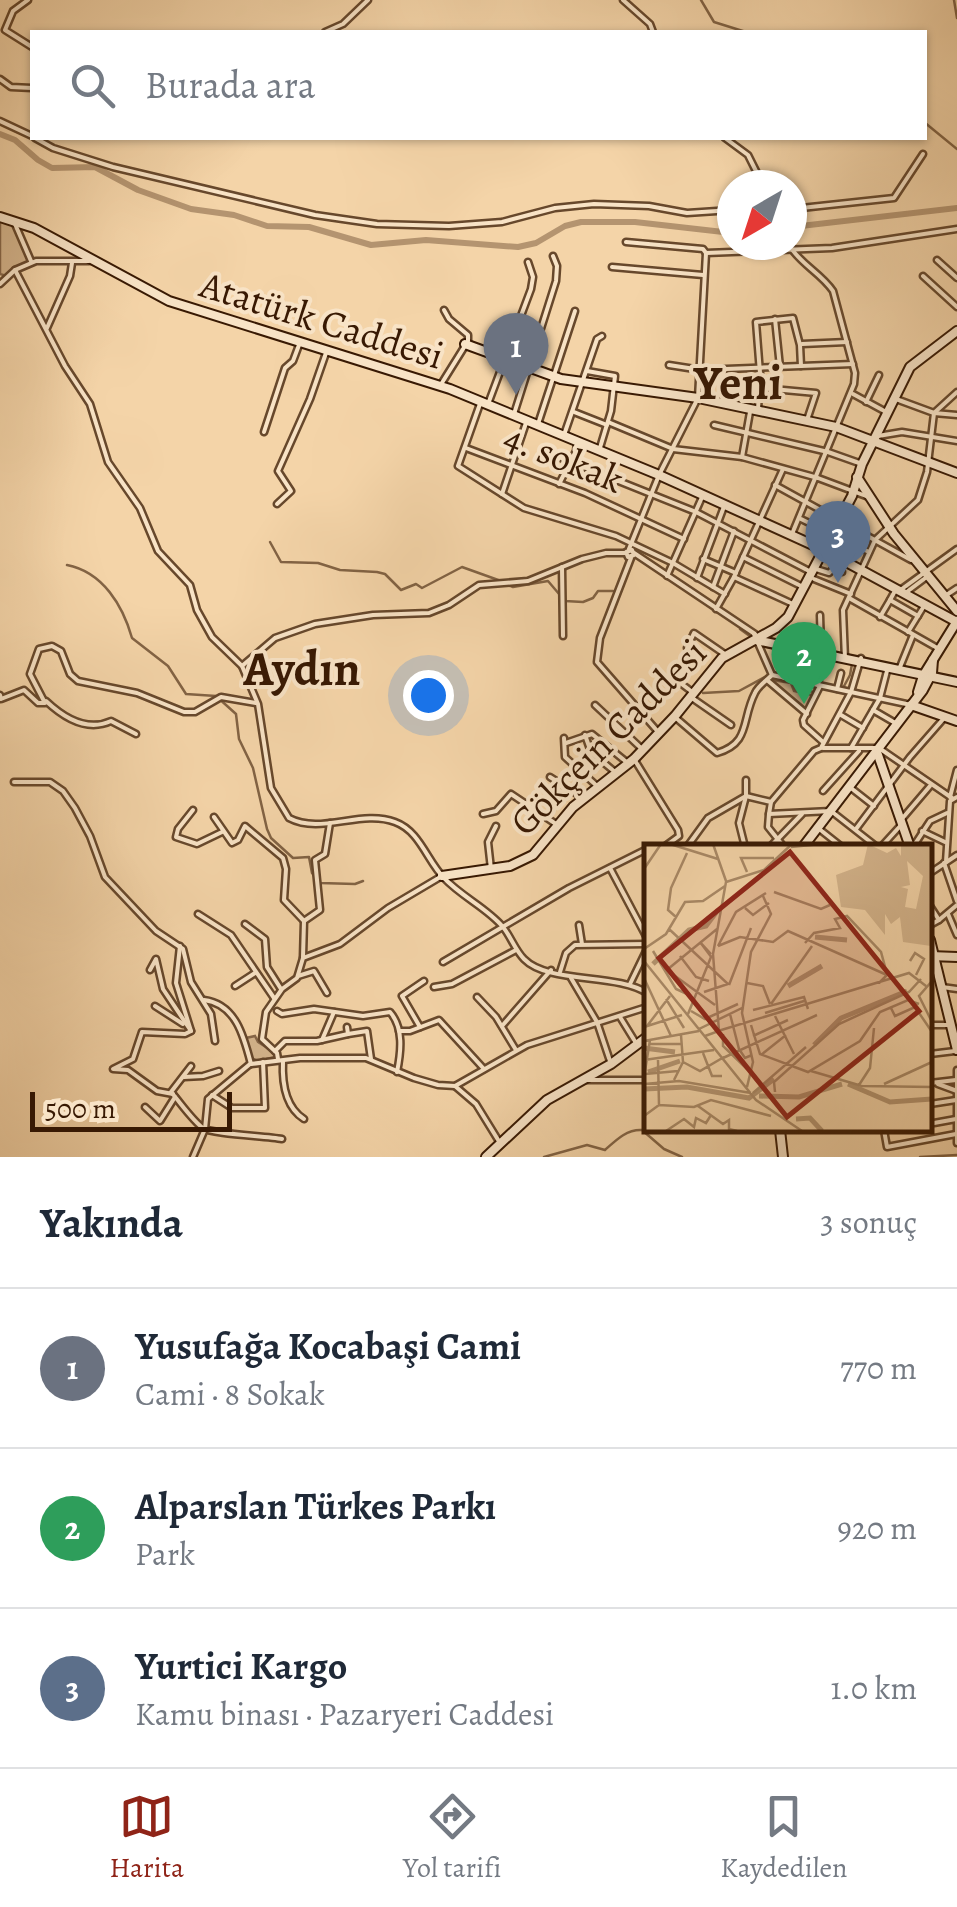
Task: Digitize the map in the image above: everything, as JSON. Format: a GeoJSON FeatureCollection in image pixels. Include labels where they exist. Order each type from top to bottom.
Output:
{"type":"FeatureCollection","features":[{"type":"Feature","properties":{"kind":"street"},"geometry":{"type":"LineString","coordinates":[[28,0],[13,12],[5,30],[30,45]]}},
{"type":"Feature","properties":{"kind":"street"},"geometry":{"type":"LineString","coordinates":[[330,30],[343,24],[368,0]]}},
{"type":"Feature","properties":{"kind":"street"},"geometry":{"type":"LineString","coordinates":[[623,0],[652,30]]}},
{"type":"Feature","properties":{"kind":"street"},"geometry":{"type":"LineString","coordinates":[[0,80],[11,87],[30,88]]}},
{"type":"Feature","properties":{"kind":"street"},"geometry":{"type":"LineString","coordinates":[[0,121],[30,135]]}},
{"type":"Feature","properties":{"kind":"street"},"geometry":{"type":"LineString","coordinates":[[39,140],[113,167],[315,216],[377,224],[449,226],[502,222],[555,208],[594,204],[650,206],[687,213],[717,211]]}},
{"type":"Feature","properties":{"kind":"street"},"geometry":{"type":"LineString","coordinates":[[727,140],[746,152],[756,170]]}},
{"type":"Feature","properties":{"kind":"street"},"geometry":{"type":"LineString","coordinates":[[807,207],[894,198],[923,154]]}},
{"type":"Feature","properties":{"kind":"street","name":"Atatürk Caddesi"},"geometry":{"type":"LineString","coordinates":[[0,218],[34,228],[169,301],[440,386],[527,419],[792,534],[957,622]]}},
{"type":"Feature","properties":{"kind":"street"},"geometry":{"type":"LineString","coordinates":[[14,221],[32,261]]}},
{"type":"Feature","properties":{"kind":"street"},"geometry":{"type":"LineString","coordinates":[[807,247],[859,245],[957,229]]}},
{"type":"Feature","properties":{"kind":"street"},"geometry":{"type":"LineString","coordinates":[[626,242],[703,248],[706,253],[698,398],[640,520],[600,638],[597,662],[659,732]]}},
{"type":"Feature","properties":{"kind":"street"},"geometry":{"type":"LineString","coordinates":[[706,253],[717,252]]}},
{"type":"Feature","properties":{"kind":"street"},"geometry":{"type":"LineString","coordinates":[[514,414],[557,276],[553,256]]}},
{"type":"Feature","properties":{"kind":"street"},"geometry":{"type":"LineString","coordinates":[[792,534],[818,478],[855,378],[833,292],[804,260]]}},
{"type":"Feature","properties":{"kind":"street"},"geometry":{"type":"LineString","coordinates":[[937,260],[957,278]]}},
{"type":"Feature","properties":{"kind":"street"},"geometry":{"type":"LineString","coordinates":[[0,284],[32,261],[94,261]]}},
{"type":"Feature","properties":{"kind":"street"},"geometry":{"type":"LineString","coordinates":[[528,262],[533,277],[531,289],[505,360],[458,466],[502,494],[646,562],[757,637],[788,650],[846,657],[957,680]]}},
{"type":"Feature","properties":{"kind":"street"},"geometry":{"type":"LineString","coordinates":[[46,328],[72,263]]}},
{"type":"Feature","properties":{"kind":"street"},"geometry":{"type":"LineString","coordinates":[[612,267],[704,275]]}},
{"type":"Feature","properties":{"kind":"street"},"geometry":{"type":"LineString","coordinates":[[15,270],[65,366],[90,404],[108,462],[140,508],[158,551],[190,585],[197,610],[212,637],[242,666],[258,704],[270,781],[275,795],[294,820],[394,822],[414,835],[442,876],[502,926],[526,962],[570,977],[630,984],[644,991]]}},
{"type":"Feature","properties":{"kind":"street"},"geometry":{"type":"LineString","coordinates":[[923,276],[957,307]]}},
{"type":"Feature","properties":{"kind":"street"},"geometry":{"type":"LineString","coordinates":[[440,386],[468,334],[449,320],[444,310]]}},
{"type":"Feature","properties":{"kind":"street"},"geometry":{"type":"LineString","coordinates":[[538,424],[576,311]]}},
{"type":"Feature","properties":{"kind":"street"},"geometry":{"type":"LineString","coordinates":[[742,457],[760,388],[756,322],[794,318],[801,366]]}},
{"type":"Feature","properties":{"kind":"street"},"geometry":{"type":"LineString","coordinates":[[775,319],[780,367]]}},
{"type":"Feature","properties":{"kind":"street"},"geometry":{"type":"LineString","coordinates":[[564,436],[602,336]]}},
{"type":"Feature","properties":{"kind":"street","name":"Gökçein Caddesi"},"geometry":{"type":"LineString","coordinates":[[442,876],[510,866],[533,855],[583,798],[643,750],[694,696],[714,666],[788,617],[839,522],[862,464],[916,360],[955,336]]}},
{"type":"Feature","properties":{"kind":"street"},"geometry":{"type":"LineString","coordinates":[[800,344],[846,342]]}},
{"type":"Feature","properties":{"kind":"street"},"geometry":{"type":"LineString","coordinates":[[264,432],[286,368],[300,343]]}},
{"type":"Feature","properties":{"kind":"street"},"geometry":{"type":"LineString","coordinates":[[466,344],[553,377],[698,398],[836,427],[957,473]]}},
{"type":"Feature","properties":{"kind":"street"},"geometry":{"type":"LineString","coordinates":[[277,504],[291,491],[278,471],[326,350]]}},
{"type":"Feature","properties":{"kind":"street"},"geometry":{"type":"LineString","coordinates":[[670,364],[702,370],[853,364]]}},
{"type":"Feature","properties":{"kind":"street"},"geometry":{"type":"LineString","coordinates":[[587,370],[615,376],[599,451]]}},
{"type":"Feature","properties":{"kind":"street"},"geometry":{"type":"LineString","coordinates":[[866,402],[879,375]]}},
{"type":"Feature","properties":{"kind":"street"},"geometry":{"type":"LineString","coordinates":[[760,388],[816,392],[806,420]]}},
{"type":"Feature","properties":{"kind":"street"},"geometry":{"type":"LineString","coordinates":[[846,657],[843,610],[875,540],[918,500],[928,464],[934,413],[957,392]]}},
{"type":"Feature","properties":{"kind":"street"},"geometry":{"type":"LineString","coordinates":[[851,393],[888,413]]}},
{"type":"Feature","properties":{"kind":"street"},"geometry":{"type":"LineString","coordinates":[[895,398],[934,413],[957,415]]}},
{"type":"Feature","properties":{"kind":"street"},"geometry":{"type":"LineString","coordinates":[[573,411],[673,449],[742,457],[872,498]]}},
{"type":"Feature","properties":{"kind":"street"},"geometry":{"type":"LineString","coordinates":[[502,494],[527,419]]}},
{"type":"Feature","properties":{"kind":"street"},"geometry":{"type":"LineString","coordinates":[[714,425],[862,464]]}},
{"type":"Feature","properties":{"kind":"street"},"geometry":{"type":"LineString","coordinates":[[876,439],[902,432],[957,441]]}},
{"type":"Feature","properties":{"kind":"street"},"geometry":{"type":"LineString","coordinates":[[559,484],[577,442]]}},
{"type":"Feature","properties":{"kind":"street","name":"4. sokak"},"geometry":{"type":"LineString","coordinates":[[466,448],[684,540]]}},
{"type":"Feature","properties":{"kind":"street"},"geometry":{"type":"LineString","coordinates":[[546,452],[717,521],[940,649]]}},
{"type":"Feature","properties":{"kind":"street"},"geometry":{"type":"LineString","coordinates":[[716,608],[783,468]]}},
{"type":"Feature","properties":{"kind":"street"},"geometry":{"type":"LineString","coordinates":[[857,477],[888,525],[957,611]]}},
{"type":"Feature","properties":{"kind":"street"},"geometry":{"type":"LineString","coordinates":[[775,486],[924,570]]}},
{"type":"Feature","properties":{"kind":"street"},"geometry":{"type":"LineString","coordinates":[[667,576],[703,495]]}},
{"type":"Feature","properties":{"kind":"street"},"geometry":{"type":"LineString","coordinates":[[697,578],[725,504]]}},
{"type":"Feature","properties":{"kind":"street"},"geometry":{"type":"LineString","coordinates":[[800,519],[869,552]]}},
{"type":"Feature","properties":{"kind":"street"},"geometry":{"type":"LineString","coordinates":[[713,587],[734,530]]}},
{"type":"Feature","properties":{"kind":"street"},"geometry":{"type":"LineString","coordinates":[[880,616],[890,600],[924,570],[957,550]]}},
{"type":"Feature","properties":{"kind":"street"},"geometry":{"type":"LineString","coordinates":[[242,666],[268,643],[288,632],[373,615],[429,613],[480,585],[528,581],[592,556],[630,553],[673,563],[725,594]]}},
{"type":"Feature","properties":{"kind":"street"},"geometry":{"type":"LineString","coordinates":[[744,556],[803,587]]}},
{"type":"Feature","properties":{"kind":"street"},"geometry":{"type":"LineString","coordinates":[[704,559],[794,605]]}},
{"type":"Feature","properties":{"kind":"street"},"geometry":{"type":"LineString","coordinates":[[562,567],[563,636]]}},
{"type":"Feature","properties":{"kind":"street"},"geometry":{"type":"LineString","coordinates":[[812,573],[842,572]]}},
{"type":"Feature","properties":{"kind":"street"},"geometry":{"type":"LineString","coordinates":[[945,596],[957,588]]}},
{"type":"Feature","properties":{"kind":"street"},"geometry":{"type":"LineString","coordinates":[[890,600],[918,616]]}},
{"type":"Feature","properties":{"kind":"street"},"geometry":{"type":"LineString","coordinates":[[900,668],[910,633],[924,606]]}},
{"type":"Feature","properties":{"kind":"street"},"geometry":{"type":"LineString","coordinates":[[820,615],[823,655],[819,685],[804,725],[822,745],[859,750],[903,766],[953,797]]}},
{"type":"Feature","properties":{"kind":"street"},"geometry":{"type":"LineString","coordinates":[[806,844],[912,705],[957,622]]}},
{"type":"Feature","properties":{"kind":"street"},"geometry":{"type":"LineString","coordinates":[[776,628],[780,641]]}},
{"type":"Feature","properties":{"kind":"street"},"geometry":{"type":"LineString","coordinates":[[687,648],[694,634],[726,656]]}},
{"type":"Feature","properties":{"kind":"street"},"geometry":{"type":"LineString","coordinates":[[757,637],[823,655]]}},
{"type":"Feature","properties":{"kind":"street"},"geometry":{"type":"LineString","coordinates":[[757,637],[769,678],[807,714]]}},
{"type":"Feature","properties":{"kind":"street"},"geometry":{"type":"LineString","coordinates":[[946,638],[957,644]]}},
{"type":"Feature","properties":{"kind":"street"},"geometry":{"type":"LineString","coordinates":[[136,734],[111,721],[95,726],[68,719],[46,701],[30,674],[39,649],[59,648],[70,674],[78,682],[137,693],[184,712],[195,712],[220,698],[258,704]]}},
{"type":"Feature","properties":{"kind":"street"},"geometry":{"type":"LineString","coordinates":[[784,678],[788,650]]}},
{"type":"Feature","properties":{"kind":"street"},"geometry":{"type":"LineString","coordinates":[[860,660],[900,668]]}},
{"type":"Feature","properties":{"kind":"street"},"geometry":{"type":"LineString","coordinates":[[781,844],[768,827],[771,802],[822,745],[851,692],[860,660]]}},
{"type":"Feature","properties":{"kind":"street"},"geometry":{"type":"LineString","coordinates":[[851,748],[880,698],[888,668]]}},
{"type":"Feature","properties":{"kind":"street"},"geometry":{"type":"LineString","coordinates":[[836,689],[841,673]]}},
{"type":"Feature","properties":{"kind":"street"},"geometry":{"type":"LineString","coordinates":[[671,676],[731,725]]}},
{"type":"Feature","properties":{"kind":"street"},"geometry":{"type":"LineString","coordinates":[[675,716],[717,752],[733,748],[740,741],[756,690],[769,678],[784,678],[912,705],[957,721]]}},
{"type":"Feature","properties":{"kind":"street"},"geometry":{"type":"LineString","coordinates":[[0,695],[1,699],[24,690],[38,702],[46,701]]}},
{"type":"Feature","properties":{"kind":"street"},"geometry":{"type":"LineString","coordinates":[[595,705],[643,750]]}},
{"type":"Feature","properties":{"kind":"street"},"geometry":{"type":"LineString","coordinates":[[873,710],[897,724]]}},
{"type":"Feature","properties":{"kind":"street"},"geometry":{"type":"LineString","coordinates":[[840,715],[862,728]]}},
{"type":"Feature","properties":{"kind":"street"},"geometry":{"type":"LineString","coordinates":[[856,830],[903,766],[945,718]]}},
{"type":"Feature","properties":{"kind":"street"},"geometry":{"type":"LineString","coordinates":[[585,734],[592,752],[616,773]]}},
{"type":"Feature","properties":{"kind":"street"},"geometry":{"type":"LineString","coordinates":[[598,786],[565,757],[565,741],[585,734],[595,736],[631,762],[678,830],[679,836],[667,844]]}},
{"type":"Feature","properties":{"kind":"street"},"geometry":{"type":"LineString","coordinates":[[859,750],[876,756],[911,844]]}},
{"type":"Feature","properties":{"kind":"street"},"geometry":{"type":"LineString","coordinates":[[823,792],[859,750]]}},
{"type":"Feature","properties":{"kind":"street"},"geometry":{"type":"LineString","coordinates":[[932,924],[957,903],[945,862],[948,812],[957,770]]}},
{"type":"Feature","properties":{"kind":"street"},"geometry":{"type":"LineString","coordinates":[[550,777],[583,798]]}},
{"type":"Feature","properties":{"kind":"street"},"geometry":{"type":"LineString","coordinates":[[14,782],[43,780],[59,786],[90,836],[106,877],[160,934],[186,954],[191,982],[211,1014],[215,1041]]}},
{"type":"Feature","properties":{"kind":"street"},"geometry":{"type":"LineString","coordinates":[[744,844],[739,823],[746,780]]}},
{"type":"Feature","properties":{"kind":"street"},"geometry":{"type":"LineString","coordinates":[[882,844],[931,785]]}},
{"type":"Feature","properties":{"kind":"street"},"geometry":{"type":"LineString","coordinates":[[850,787],[874,806]]}},
{"type":"Feature","properties":{"kind":"street"},"geometry":{"type":"LineString","coordinates":[[484,814],[496,811],[511,794],[559,826]]}},
{"type":"Feature","properties":{"kind":"street"},"geometry":{"type":"LineString","coordinates":[[689,844],[708,818],[746,796],[771,802]]}},
{"type":"Feature","properties":{"kind":"street"},"geometry":{"type":"LineString","coordinates":[[193,810],[176,836],[195,844],[222,832]]}},
{"type":"Feature","properties":{"kind":"street"},"geometry":{"type":"LineString","coordinates":[[769,814],[832,811],[875,844]]}},
{"type":"Feature","properties":{"kind":"street"},"geometry":{"type":"LineString","coordinates":[[914,844],[934,818],[948,812]]}},
{"type":"Feature","properties":{"kind":"street"},"geometry":{"type":"LineString","coordinates":[[773,844],[802,814]]}},
{"type":"Feature","properties":{"kind":"street"},"geometry":{"type":"LineString","coordinates":[[214,817],[234,843],[245,826],[281,855],[286,865],[284,900],[304,921],[303,958],[298,976]]}},
{"type":"Feature","properties":{"kind":"street"},"geometry":{"type":"LineString","coordinates":[[304,921],[320,910],[315,860],[325,854],[330,822]]}},
{"type":"Feature","properties":{"kind":"street"},"geometry":{"type":"LineString","coordinates":[[491,868],[488,842],[496,826]]}},
{"type":"Feature","properties":{"kind":"street"},"geometry":{"type":"LineString","coordinates":[[818,828],[838,844]]}},
{"type":"Feature","properties":{"kind":"street"},"geometry":{"type":"LineString","coordinates":[[922,831],[947,843]]}},
{"type":"Feature","properties":{"kind":"street"},"geometry":{"type":"LineString","coordinates":[[443,962],[569,888],[644,850]]}},
{"type":"Feature","properties":{"kind":"street"},"geometry":{"type":"LineString","coordinates":[[932,872],[957,856]]}},
{"type":"Feature","properties":{"kind":"street"},"geometry":{"type":"LineString","coordinates":[[610,868],[644,937]]}},
{"type":"Feature","properties":{"kind":"street"},"geometry":{"type":"LineString","coordinates":[[303,958],[340,944],[388,908],[442,876]]}},
{"type":"Feature","properties":{"kind":"street"},"geometry":{"type":"LineString","coordinates":[[932,909],[939,920]]}},
{"type":"Feature","properties":{"kind":"street"},"geometry":{"type":"LineString","coordinates":[[198,914],[230,935],[274,999]]}},
{"type":"Feature","properties":{"kind":"street"},"geometry":{"type":"LineString","coordinates":[[948,914],[957,936]]}},
{"type":"Feature","properties":{"kind":"street"},"geometry":{"type":"LineString","coordinates":[[245,924],[265,938],[267,967],[282,990]]}},
{"type":"Feature","properties":{"kind":"street"},"geometry":{"type":"LineString","coordinates":[[579,926],[582,944]]}},
{"type":"Feature","properties":{"kind":"street"},"geometry":{"type":"LineString","coordinates":[[560,973],[569,948],[582,944],[644,943]]}},
{"type":"Feature","properties":{"kind":"street"},"geometry":{"type":"LineString","coordinates":[[180,946],[176,983],[191,1031]]}},
{"type":"Feature","properties":{"kind":"street"},"geometry":{"type":"LineString","coordinates":[[434,987],[452,984],[517,950]]}},
{"type":"Feature","properties":{"kind":"street"},"geometry":{"type":"LineString","coordinates":[[630,984],[644,950]]}},
{"type":"Feature","properties":{"kind":"street"},"geometry":{"type":"LineString","coordinates":[[932,956],[957,957]]}},
{"type":"Feature","properties":{"kind":"street"},"geometry":{"type":"LineString","coordinates":[[150,970],[156,959],[163,989],[191,1031]]}},
{"type":"Feature","properties":{"kind":"street"},"geometry":{"type":"LineString","coordinates":[[932,959],[957,1050],[932,1054]]}},
{"type":"Feature","properties":{"kind":"street"},"geometry":{"type":"LineString","coordinates":[[502,1026],[551,970]]}},
{"type":"Feature","properties":{"kind":"street"},"geometry":{"type":"LineString","coordinates":[[304,1119],[295,1113],[283,1085],[281,1060],[263,1041],[263,1018],[274,999],[298,976],[314,971],[327,993]]}},
{"type":"Feature","properties":{"kind":"street"},"geometry":{"type":"LineString","coordinates":[[236,986],[255,973]]}},
{"type":"Feature","properties":{"kind":"street"},"geometry":{"type":"LineString","coordinates":[[570,977],[597,1022],[611,1064]]}},
{"type":"Feature","properties":{"kind":"street"},"geometry":{"type":"LineString","coordinates":[[420,1028],[402,996],[424,981]]}},
{"type":"Feature","properties":{"kind":"street"},"geometry":{"type":"LineString","coordinates":[[941,988],[957,989]]}},
{"type":"Feature","properties":{"kind":"street"},"geometry":{"type":"LineString","coordinates":[[476,997],[502,1026],[516,1050]]}},
{"type":"Feature","properties":{"kind":"street"},"geometry":{"type":"LineString","coordinates":[[204,1000],[218,1003],[234,1018],[244,1036],[251,1064]]}},
{"type":"Feature","properties":{"kind":"street"},"geometry":{"type":"LineString","coordinates":[[154,1006],[184,1024]]}},
{"type":"Feature","properties":{"kind":"street"},"geometry":{"type":"LineString","coordinates":[[193,1157],[205,1129],[206,1103],[251,1064],[371,1059],[397,1072],[438,1085],[456,1086],[516,1050],[644,1008]]}},
{"type":"Feature","properties":{"kind":"street"},"geometry":{"type":"LineString","coordinates":[[322,1040],[334,1010]]}},
{"type":"Feature","properties":{"kind":"street"},"geometry":{"type":"LineString","coordinates":[[276,1011],[282,1014],[334,1010],[364,1016],[388,1011],[396,1018],[399,1032],[397,1072]]}},
{"type":"Feature","properties":{"kind":"street"},"geometry":{"type":"LineString","coordinates":[[620,1017],[637,1044]]}},
{"type":"Feature","properties":{"kind":"street"},"geometry":{"type":"LineString","coordinates":[[399,1032],[440,1020],[484,1069]]}},
{"type":"Feature","properties":{"kind":"street"},"geometry":{"type":"LineString","coordinates":[[932,1025],[950,1025]]}},
{"type":"Feature","properties":{"kind":"street"},"geometry":{"type":"LineString","coordinates":[[275,1051],[285,1040],[322,1040],[347,1030],[367,1031],[371,1059]]}},
{"type":"Feature","properties":{"kind":"street"},"geometry":{"type":"LineString","coordinates":[[174,1096],[158,1091],[128,1070],[113,1069],[133,1059],[142,1032],[191,1031]]}},
{"type":"Feature","properties":{"kind":"street"},"geometry":{"type":"LineString","coordinates":[[486,1157],[547,1100],[611,1064],[644,1039]]}},
{"type":"Feature","properties":{"kind":"street"},"geometry":{"type":"LineString","coordinates":[[212,1095],[232,1108],[265,1108],[262,1062]]}},
{"type":"Feature","properties":{"kind":"street"},"geometry":{"type":"LineString","coordinates":[[190,1066],[172,1089],[205,1129],[282,1139]]}},
{"type":"Feature","properties":{"kind":"street"},"geometry":{"type":"LineString","coordinates":[[184,1076],[203,1076],[219,1070]]}},
{"type":"Feature","properties":{"kind":"street"},"geometry":{"type":"LineString","coordinates":[[957,1070],[957,1143]]}},
{"type":"Feature","properties":{"kind":"street"},"geometry":{"type":"LineString","coordinates":[[585,1080],[644,1080]]}},
{"type":"Feature","properties":{"kind":"street"},"geometry":{"type":"LineString","coordinates":[[932,1083],[956,1080]]}},
{"type":"Feature","properties":{"kind":"street"},"geometry":{"type":"LineString","coordinates":[[932,1083],[957,1091]]}},
{"type":"Feature","properties":{"kind":"street"},"geometry":{"type":"LineString","coordinates":[[456,1086],[476,1104],[500,1143]]}},
{"type":"Feature","properties":{"kind":"street"},"geometry":{"type":"LineString","coordinates":[[145,1107],[162,1120],[174,1096]]}},
{"type":"Feature","properties":{"kind":"street"},"geometry":{"type":"LineString","coordinates":[[934,1123],[956,1119]]}},
{"type":"Feature","properties":{"kind":"street"},"geometry":{"type":"LineString","coordinates":[[780,1132],[783,1157]]}},
{"type":"Feature","properties":{"kind":"street"},"geometry":{"type":"LineString","coordinates":[[884,1132],[888,1147],[956,1134]]}},
{"type":"Feature","properties":{"kind":"shaded area"},"geometry":{"type":"Polygon","coordinates":[[[0,218],[14,221],[31,261],[6,276],[0,274],[0,218]]]}},
{"type":"Feature","properties":{"kind":"shaded area"},"geometry":{"type":"Polygon","coordinates":[[[772,680],[791,683],[794,691],[816,696],[806,712],[772,680]]]}},
{"type":"Feature","properties":{"kind":"shaded area"},"geometry":{"type":"Polygon","coordinates":[[[255,1036],[275,1057],[258,1061],[251,1058],[246,1038],[255,1036]]]}},
{"type":"Feature","properties":{"kind":"waterway"},"geometry":{"type":"LineString","coordinates":[[701,0],[714,22],[740,30]]}},
{"type":"Feature","properties":{"kind":"waterway"},"geometry":{"type":"LineString","coordinates":[[954,0],[957,18]]}},
{"type":"Feature","properties":{"kind":"waterway"},"geometry":{"type":"LineString","coordinates":[[927,124],[957,149]]}},
{"type":"Feature","properties":{"kind":"waterway"},"geometry":{"type":"LineString","coordinates":[[0,134],[15,140],[52,168],[95,167],[138,190],[191,209],[234,215],[267,226],[309,227],[371,245],[426,240],[518,247],[581,222],[635,222],[717,231]]}},
{"type":"Feature","properties":{"kind":"waterway"},"geometry":{"type":"LineString","coordinates":[[807,225],[957,208]]}},
{"type":"Feature","properties":{"kind":"waterway"},"geometry":{"type":"LineString","coordinates":[[270,542],[281,562],[377,572],[385,574],[401,590],[416,584],[422,588],[462,567],[501,581]]}},
{"type":"Feature","properties":{"kind":"waterway"},"geometry":{"type":"LineString","coordinates":[[67,565],[91,575],[110,592],[132,638],[168,666],[186,694],[216,696],[236,714],[239,739],[253,768],[271,838],[293,858],[309,857],[312,873],[320,883],[363,881]]}},
{"type":"Feature","properties":{"kind":"waterway"},"geometry":{"type":"LineString","coordinates":[[508,585],[548,581],[565,601],[583,602],[598,591],[613,591]]}},
{"type":"Feature","properties":{"kind":"waterway"},"geometry":{"type":"LineString","coordinates":[[740,629],[751,637]]}},
{"type":"Feature","properties":{"kind":"waterway"},"geometry":{"type":"LineString","coordinates":[[762,646],[838,661]]}},
{"type":"Feature","properties":{"kind":"waterway"},"geometry":{"type":"LineString","coordinates":[[843,688],[852,664],[846,662]]}},
{"type":"Feature","properties":{"kind":"waterway"},"geometry":{"type":"LineString","coordinates":[[703,693],[739,691],[765,677],[792,682],[795,690],[816,692]]}},
{"type":"Feature","properties":{"kind":"waterway"},"geometry":{"type":"LineString","coordinates":[[544,1157],[587,1145],[605,1150],[627,1133],[644,1132]]}},
{"type":"Feature","properties":{"kind":"waterway"},"geometry":{"type":"LineString","coordinates":[[644,1132],[664,1149],[682,1157]]}},
{"type":"Feature","properties":{"kind":"waterway"},"geometry":{"type":"LineString","coordinates":[[920,1157],[957,1155]]}},
{"type":"Feature","properties":{"kind":"place","name":"Yusufağa Kocabaşi Cami"},"geometry":{"type":"Point","coordinates":[516,395]}},
{"type":"Feature","properties":{"kind":"place","name":"Yurtici Kargo"},"geometry":{"type":"Point","coordinates":[838,583]}},
{"type":"Feature","properties":{"kind":"place","name":"Alparslan Türkes Parkı"},"geometry":{"type":"Point","coordinates":[804,704]}},
{"type":"Feature","properties":{"kind":"district","name":"Yeni"},"geometry":{"type":"Point","coordinates":[738,383]}},
{"type":"Feature","properties":{"kind":"district","name":"Aydın"},"geometry":{"type":"Point","coordinates":[302,669]}}]}
